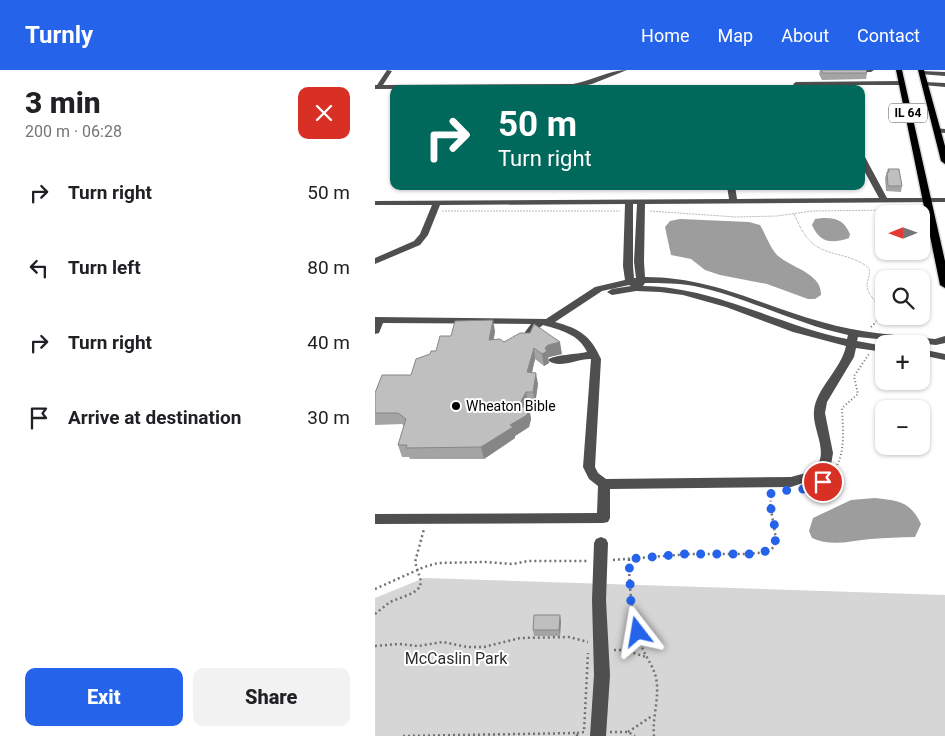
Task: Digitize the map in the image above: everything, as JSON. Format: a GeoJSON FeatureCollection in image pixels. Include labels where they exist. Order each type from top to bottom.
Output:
{"type":"FeatureCollection","features":[{"type":"Feature","properties":{"kind":"main road","name":"IL 64"},"geometry":{"type":"LineString","coordinates":[[899,70],[945,285]]}},
{"type":"Feature","properties":{"kind":"main road","name":"IL 64"},"geometry":{"type":"LineString","coordinates":[[921,71],[941,130],[945,161]]}},
{"type":"Feature","properties":{"kind":"street"},"geometry":{"type":"LineString","coordinates":[[579,85],[591,83],[624,70]]}},
{"type":"Feature","properties":{"kind":"street"},"geometry":{"type":"LineString","coordinates":[[831,70],[871,70]]}},
{"type":"Feature","properties":{"kind":"street"},"geometry":{"type":"LineString","coordinates":[[377,87],[389,71]]}},
{"type":"Feature","properties":{"kind":"street"},"geometry":{"type":"LineString","coordinates":[[921,71],[945,74]]}},
{"type":"Feature","properties":{"kind":"street"},"geometry":{"type":"LineString","coordinates":[[796,84],[902,83]]}},
{"type":"Feature","properties":{"kind":"street"},"geometry":{"type":"LineString","coordinates":[[925,84],[945,85]]}},
{"type":"Feature","properties":{"kind":"street"},"geometry":{"type":"LineString","coordinates":[[377,87],[390,87]]}},
{"type":"Feature","properties":{"kind":"street"},"geometry":{"type":"LineString","coordinates":[[865,165],[884,200]]}},
{"type":"Feature","properties":{"kind":"street"},"geometry":{"type":"LineString","coordinates":[[865,184],[874,184]]}},
{"type":"Feature","properties":{"kind":"street"},"geometry":{"type":"LineString","coordinates":[[732,190],[733,201]]}},
{"type":"Feature","properties":{"kind":"street"},"geometry":{"type":"LineString","coordinates":[[375,204],[945,200]]}},
{"type":"Feature","properties":{"kind":"street"},"geometry":{"type":"LineString","coordinates":[[629,202],[628,266],[630,280]]}},
{"type":"Feature","properties":{"kind":"street"},"geometry":{"type":"LineString","coordinates":[[639,283],[641,202]]}},
{"type":"Feature","properties":{"kind":"street"},"geometry":{"type":"LineString","coordinates":[[375,261],[417,242],[425,235],[437,203]]}},
{"type":"Feature","properties":{"kind":"street"},"geometry":{"type":"LineString","coordinates":[[591,295],[595,290],[630,280],[666,289],[703,295],[796,330],[852,339],[875,348]]}},
{"type":"Feature","properties":{"kind":"street"},"geometry":{"type":"LineString","coordinates":[[527,341],[527,336],[531,329],[591,295],[639,283]]}},
{"type":"Feature","properties":{"kind":"street"},"geometry":{"type":"LineString","coordinates":[[375,331],[377,320],[526,319],[545,321],[569,329],[582,337],[596,359],[589,467],[593,476],[604,484],[791,482],[817,474],[825,465],[827,453],[819,412],[821,402],[845,365],[852,339]]}},
{"type":"Feature","properties":{"kind":"street"},"geometry":{"type":"LineString","coordinates":[[852,339],[869,336],[936,342],[945,339]]}},
{"type":"Feature","properties":{"kind":"street"},"geometry":{"type":"LineString","coordinates":[[930,353],[945,357]]}},
{"type":"Feature","properties":{"kind":"street"},"geometry":{"type":"LineString","coordinates":[[553,360],[564,360],[594,354]]}},
{"type":"Feature","properties":{"kind":"street"},"geometry":{"type":"LineString","coordinates":[[375,519],[603,518],[604,484]]}},
{"type":"Feature","properties":{"kind":"street"},"geometry":{"type":"LineString","coordinates":[[598,736],[602,675],[599,600],[595,560],[601,543]]}},
{"type":"Feature","properties":{"kind":"path"},"geometry":{"type":"LineString","coordinates":[[794,214],[804,236],[814,246],[824,251],[850,258],[869,268],[871,273],[868,289],[879,313],[877,320],[870,329],[869,336]]}},
{"type":"Feature","properties":{"kind":"path"},"geometry":{"type":"LineString","coordinates":[[804,489],[823,482],[835,472],[839,465],[843,447],[841,408],[858,394],[854,376],[868,357],[869,347]]}},
{"type":"Feature","properties":{"kind":"path"},"geometry":{"type":"LineString","coordinates":[[375,589],[430,565],[445,563],[513,564],[528,561],[629,559],[684,554],[755,554],[770,550],[775,544],[776,533],[769,496],[773,492],[778,491]]}},
{"type":"Feature","properties":{"kind":"path"},"geometry":{"type":"LineString","coordinates":[[375,614],[390,602],[419,589],[422,583],[417,570],[416,560],[426,519]]}},
{"type":"Feature","properties":{"kind":"path"},"geometry":{"type":"LineString","coordinates":[[629,559],[631,604],[646,657],[657,680],[658,690],[653,716],[654,736]]}},
{"type":"Feature","properties":{"kind":"path"},"geometry":{"type":"LineString","coordinates":[[589,570],[595,560]]}},
{"type":"Feature","properties":{"kind":"path"},"geometry":{"type":"LineString","coordinates":[[403,736],[577,734],[584,732],[589,636]]}},
{"type":"Feature","properties":{"kind":"path"},"geometry":{"type":"LineString","coordinates":[[375,646],[399,644],[418,646],[443,642],[467,647],[483,647],[520,638],[569,637],[588,642]]}},
{"type":"Feature","properties":{"kind":"path"},"geometry":{"type":"LineString","coordinates":[[601,651],[624,650],[646,657]]}},
{"type":"Feature","properties":{"kind":"path"},"geometry":{"type":"LineString","coordinates":[[627,732],[653,716]]}},
{"type":"Feature","properties":{"kind":"green space","name":"McCaslin Park"},"geometry":{"type":"Polygon","coordinates":[[[424,578],[945,595],[945,736],[375,736],[375,598],[424,578]]]}},
{"type":"Feature","properties":{"kind":"shaded area"},"geometry":{"type":"Polygon","coordinates":[[[823,218],[843,223],[850,234],[849,238],[837,241],[822,239],[812,225],[815,219],[823,218]]]}},
{"type":"Feature","properties":{"kind":"shaded area"},"geometry":{"type":"Polygon","coordinates":[[[680,219],[749,222],[760,225],[777,255],[817,281],[821,295],[815,299],[808,299],[767,284],[720,275],[705,270],[691,259],[671,255],[665,227],[670,221],[680,219]]]}},
{"type":"Feature","properties":{"kind":"shaded area"},"geometry":{"type":"Polygon","coordinates":[[[875,498],[897,501],[908,506],[921,524],[915,537],[833,543],[812,538],[809,531],[813,518],[851,500],[875,498]]]}},
{"type":"Feature","properties":{"kind":"building"},"geometry":{"type":"Polygon","coordinates":[[[821,70],[866,70],[867,73],[823,73],[821,70]]]}},
{"type":"Feature","properties":{"kind":"building"},"geometry":{"type":"Polygon","coordinates":[[[888,169],[899,169],[902,186],[888,186],[888,169]]]}},
{"type":"Feature","properties":{"kind":"building"},"geometry":{"type":"Polygon","coordinates":[[[493,320],[489,340],[500,339],[504,342],[520,333],[530,333],[534,324],[560,342],[548,345],[545,348],[547,351],[542,354],[534,348],[527,372],[536,373],[533,392],[526,392],[518,407],[529,407],[527,415],[510,425],[513,427],[481,447],[406,448],[407,445],[398,445],[406,419],[398,413],[375,413],[375,393],[382,375],[411,375],[416,359],[430,354],[431,351],[436,351],[440,336],[451,336],[455,321],[493,320]]]}},
{"type":"Feature","properties":{"kind":"building"},"geometry":{"type":"Polygon","coordinates":[[[534,615],[560,615],[559,630],[533,630],[534,615]]]}},
{"type":"Feature","properties":{"kind":"place","name":"Wheaton Bible"},"geometry":{"type":"Point","coordinates":[456,406]}},
{"type":"Feature","properties":{"kind":"route"},"geometry":{"type":"LineString","coordinates":[[638,632],[631,604],[629,559],[703,553],[755,554],[770,550],[773,548],[776,540],[769,499],[770,494],[778,491],[804,489],[823,482]]}}]}
